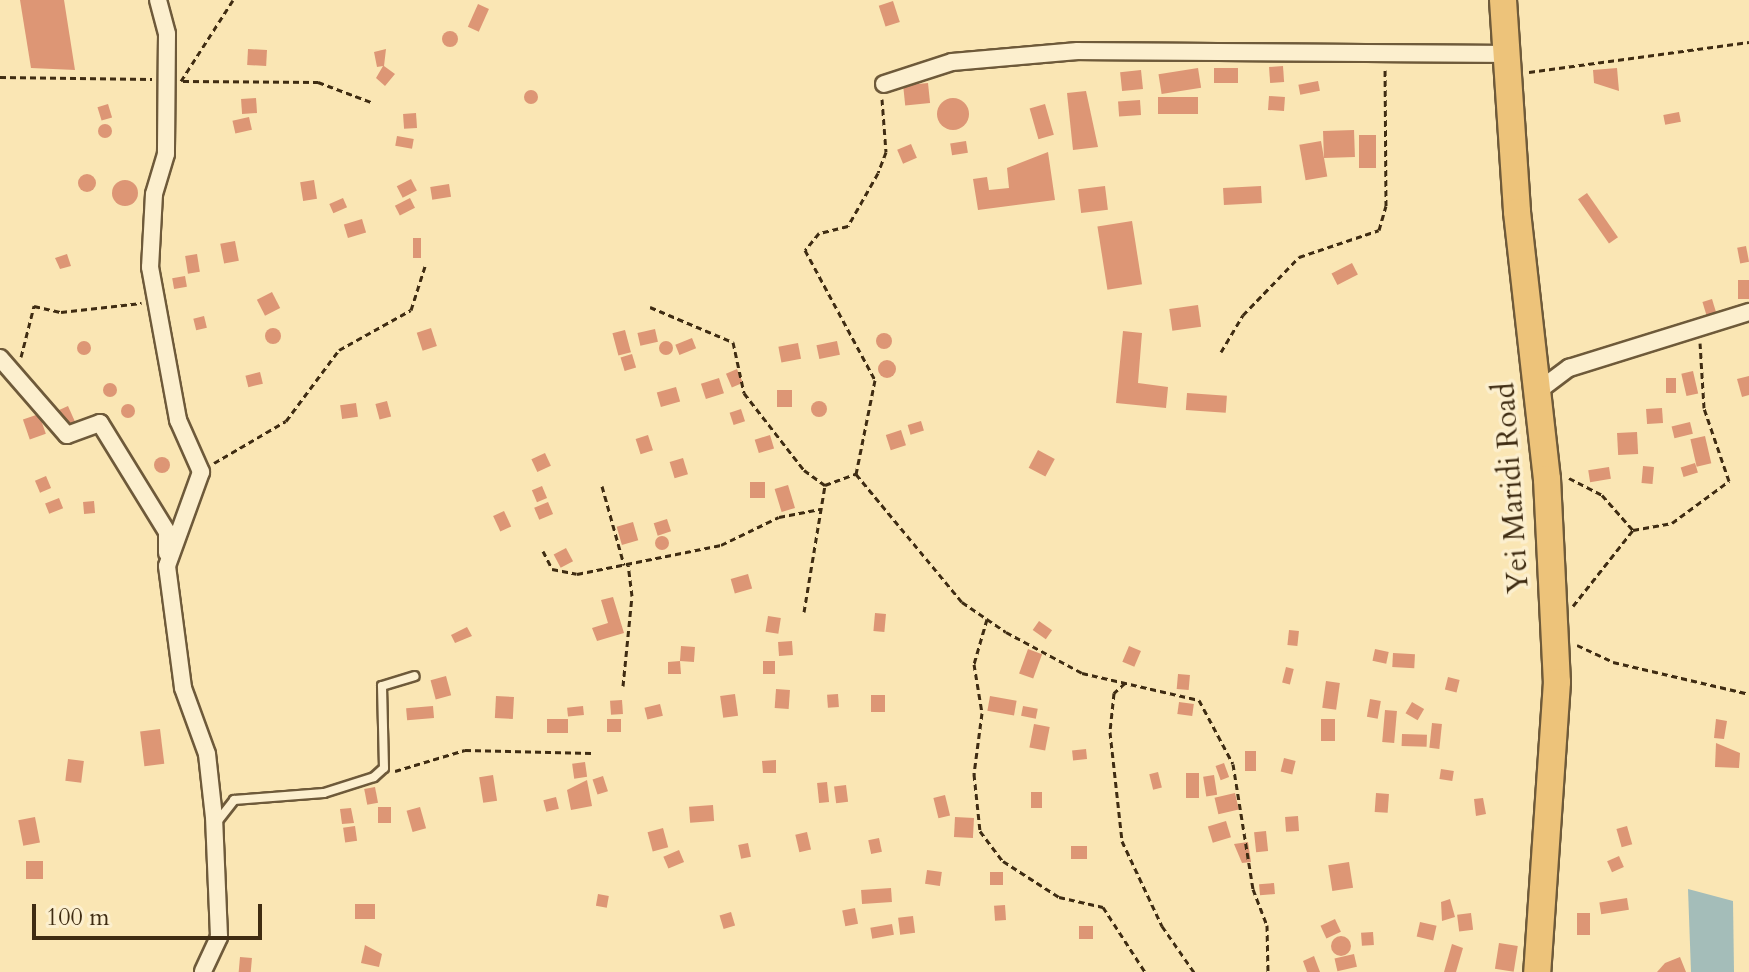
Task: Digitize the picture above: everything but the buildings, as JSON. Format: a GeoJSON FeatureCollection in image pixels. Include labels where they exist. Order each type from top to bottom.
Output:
{"type":"FeatureCollection","features":[{"type":"Feature","properties":{"kind":"main road","name":"Yei Maridi Road"},"geometry":{"type":"LineString","coordinates":[[1503,0],[1547,479],[1555,641],[1557,736],[1537,972]]}},
{"type":"Feature","properties":{"kind":"street"},"geometry":{"type":"LineString","coordinates":[[158,0],[174,79],[166,154],[151,239],[156,304],[178,420],[201,472],[167,566]]}},
{"type":"Feature","properties":{"kind":"street"},"geometry":{"type":"LineString","coordinates":[[884,84],[910,70],[996,55],[1263,50],[1508,65]]}},
{"type":"Feature","properties":{"kind":"street"},"geometry":{"type":"LineString","coordinates":[[1538,391],[1569,368],[1749,312]]}},
{"type":"Feature","properties":{"kind":"street"},"geometry":{"type":"LineString","coordinates":[[0,358],[19,372],[67,435],[100,423],[167,532],[167,566],[183,688],[207,754],[214,826],[219,937],[203,972]]}},
{"type":"Feature","properties":{"kind":"lane"},"geometry":{"type":"LineString","coordinates":[[214,826],[234,800],[324,793],[376,776],[384,768],[382,686],[415,676]]}},
{"type":"Feature","properties":{"kind":"path"},"geometry":{"type":"LineString","coordinates":[[174,79],[233,0]]}},
{"type":"Feature","properties":{"kind":"path"},"geometry":{"type":"LineString","coordinates":[[1508,65],[1749,42]]}},
{"type":"Feature","properties":{"kind":"path"},"geometry":{"type":"LineString","coordinates":[[1221,352],[1266,287],[1299,257],[1379,230],[1386,206],[1384,58]]}},
{"type":"Feature","properties":{"kind":"path"},"geometry":{"type":"LineString","coordinates":[[0,77],[318,82],[371,102]]}},
{"type":"Feature","properties":{"kind":"path"},"geometry":{"type":"LineString","coordinates":[[884,84],[886,152],[878,173],[848,226],[819,233],[805,250],[875,380],[856,474],[924,560],[987,619],[1082,673],[1199,700],[1233,764],[1253,889],[1267,925],[1268,972]]}},
{"type":"Feature","properties":{"kind":"path"},"geometry":{"type":"LineString","coordinates":[[201,472],[286,421],[339,350],[411,310],[425,266]]}},
{"type":"Feature","properties":{"kind":"path"},"geometry":{"type":"LineString","coordinates":[[19,372],[34,306],[61,312],[156,304]]}},
{"type":"Feature","properties":{"kind":"path"},"geometry":{"type":"LineString","coordinates":[[650,307],[733,342],[744,393],[780,433],[790,458],[825,485]]}},
{"type":"Feature","properties":{"kind":"path"},"geometry":{"type":"LineString","coordinates":[[1553,609],[1574,606],[1633,530],[1672,523],[1729,481],[1704,408],[1701,325]]}},
{"type":"Feature","properties":{"kind":"path"},"geometry":{"type":"LineString","coordinates":[[825,485],[856,474]]}},
{"type":"Feature","properties":{"kind":"path"},"geometry":{"type":"LineString","coordinates":[[1547,479],[1572,478],[1592,489],[1633,530]]}},
{"type":"Feature","properties":{"kind":"path"},"geometry":{"type":"LineString","coordinates":[[804,612],[825,485]]}},
{"type":"Feature","properties":{"kind":"path"},"geometry":{"type":"LineString","coordinates":[[602,486],[632,596],[623,686]]}},
{"type":"Feature","properties":{"kind":"path"},"geometry":{"type":"LineString","coordinates":[[543,551],[552,569],[567,575],[721,545],[779,517],[820,509]]}},
{"type":"Feature","properties":{"kind":"path"},"geometry":{"type":"LineString","coordinates":[[987,619],[974,664],[982,713],[974,774],[980,831],[1003,861],[1059,897],[1103,907],[1145,972]]}},
{"type":"Feature","properties":{"kind":"path"},"geometry":{"type":"LineString","coordinates":[[1555,641],[1749,694]]}},
{"type":"Feature","properties":{"kind":"path"},"geometry":{"type":"LineString","coordinates":[[1125,683],[1114,693],[1110,732],[1122,841],[1162,926],[1194,972]]}},
{"type":"Feature","properties":{"kind":"path"},"geometry":{"type":"LineString","coordinates":[[376,776],[465,750],[591,753]]}},
{"type":"Feature","properties":{"kind":"water"},"geometry":{"type":"Polygon","coordinates":[[[1688,889],[1733,901],[1734,972],[1691,972],[1688,889]]]}}]}
